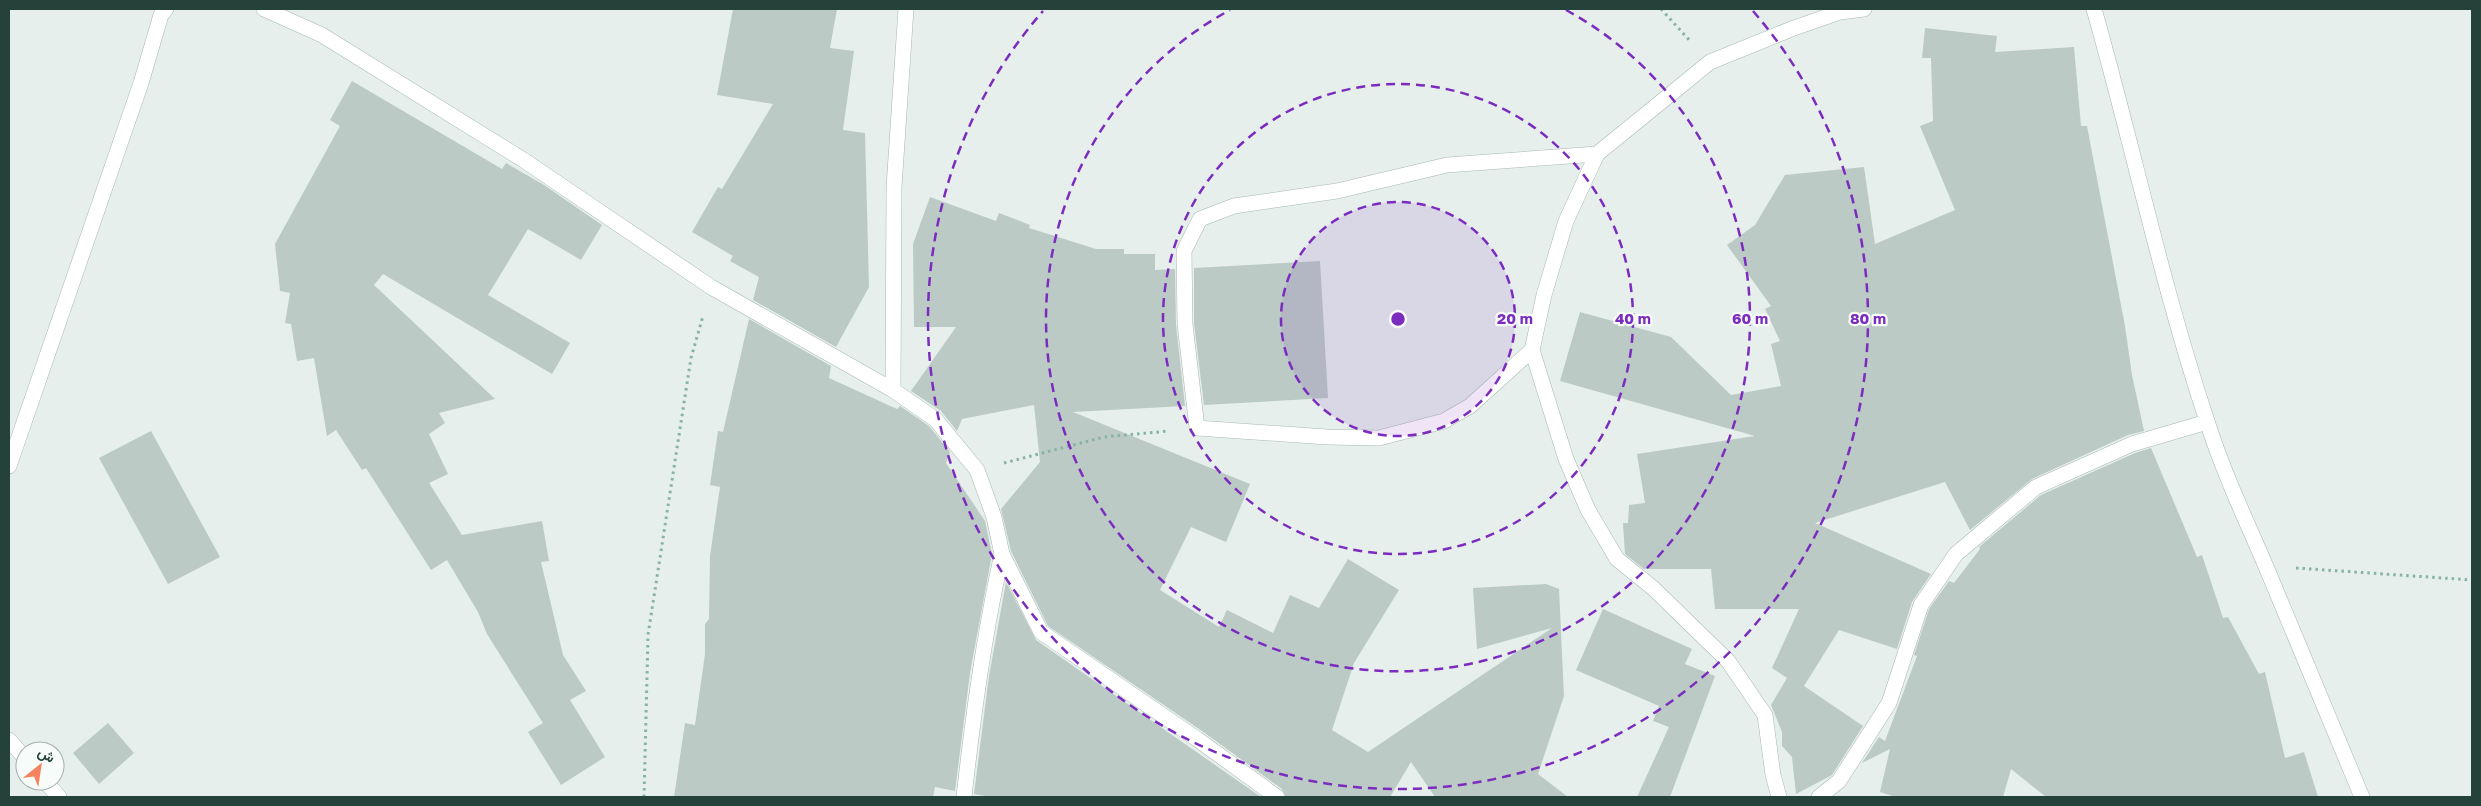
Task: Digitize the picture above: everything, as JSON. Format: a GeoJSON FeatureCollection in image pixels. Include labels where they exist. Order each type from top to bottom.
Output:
{"type":"FeatureCollection","features":[{"type":"Feature","properties":{"kind":"street"},"geometry":{"type":"LineString","coordinates":[[9,466],[141,83],[161,15],[166,9]]}},
{"type":"Feature","properties":{"kind":"street"},"geometry":{"type":"LineString","coordinates":[[264,9],[322,36],[522,159],[712,287],[893,390],[935,419],[977,470],[994,517],[1002,554],[1040,632],[1197,739],[1277,797]]}},
{"type":"Feature","properties":{"kind":"street"},"geometry":{"type":"LineString","coordinates":[[893,390],[894,187],[906,9]]}},
{"type":"Feature","properties":{"kind":"street"},"geometry":{"type":"LineString","coordinates":[[1779,797],[1773,775],[1765,715],[1728,661],[1653,588],[1617,559],[1588,510],[1566,459],[1532,350],[1544,296],[1566,221],[1597,154],[1710,62],[1794,28],[1840,12],[1864,9]]}},
{"type":"Feature","properties":{"kind":"street"},"geometry":{"type":"LineString","coordinates":[[2094,9],[2121,106],[2164,278],[2207,422],[2232,492],[2265,565],[2362,797]]}},
{"type":"Feature","properties":{"kind":"street"},"geometry":{"type":"LineString","coordinates":[[1532,350],[1470,406],[1444,421],[1379,438],[1327,437],[1197,428],[1185,324],[1184,251],[1200,219],[1234,206],[1337,191],[1447,165],[1597,154]]}},
{"type":"Feature","properties":{"kind":"street"},"geometry":{"type":"LineString","coordinates":[[1819,797],[1839,781],[1889,703],[1921,605],[1956,554],[2036,487],[2132,444],[2207,422]]}},
{"type":"Feature","properties":{"kind":"street"},"geometry":{"type":"LineString","coordinates":[[964,797],[972,716],[990,608],[1002,554]]}},
{"type":"Feature","properties":{"kind":"path"},"geometry":{"type":"LineString","coordinates":[[1661,9],[1710,62]]}},
{"type":"Feature","properties":{"kind":"path"},"geometry":{"type":"LineString","coordinates":[[644,797],[648,635],[691,358],[712,287]]}},
{"type":"Feature","properties":{"kind":"path"},"geometry":{"type":"LineString","coordinates":[[977,470],[1104,437],[1197,428]]}},
{"type":"Feature","properties":{"kind":"path"},"geometry":{"type":"LineString","coordinates":[[2265,565],[2472,580]]}},
{"type":"Feature","properties":{"kind":"building"},"geometry":{"type":"Polygon","coordinates":[[[733,9],[837,9],[830,48],[854,51],[843,130],[865,133],[869,287],[836,347],[753,300],[759,277],[730,261],[733,256],[692,232],[718,187],[722,189],[773,104],[717,95],[733,9]]]}},
{"type":"Feature","properties":{"kind":"building"},"geometry":{"type":"Polygon","coordinates":[[[1925,28],[1997,36],[1995,52],[2074,47],[2081,126],[2087,126],[2125,326],[2132,375],[2144,431],[2128,435],[2032,479],[1970,530],[1945,482],[1815,523],[1931,574],[1912,602],[1897,649],[1839,630],[1804,686],[1863,726],[1832,775],[1796,794],[1792,757],[1782,746],[1782,732],[1771,705],[1787,678],[1772,668],[1799,609],[1715,609],[1711,569],[1644,569],[1625,554],[1623,523],[1628,523],[1629,505],[1645,503],[1637,454],[1755,436],[1560,381],[1580,312],[1671,337],[1731,395],[1781,386],[1771,344],[1780,341],[1765,309],[1771,306],[1727,245],[1755,225],[1785,175],[1864,167],[1875,244],[1955,210],[1920,126],[1933,121],[1931,58],[1922,58],[1925,28]]]}},
{"type":"Feature","properties":{"kind":"building"},"geometry":{"type":"Polygon","coordinates":[[[352,81],[502,169],[506,163],[544,185],[602,225],[581,260],[528,229],[488,295],[570,343],[552,374],[383,274],[374,285],[495,399],[439,413],[445,423],[429,434],[448,474],[429,483],[462,535],[542,521],[549,561],[541,562],[563,655],[586,691],[570,700],[605,757],[561,785],[528,732],[543,723],[487,634],[478,612],[447,560],[431,570],[366,468],[362,470],[336,430],[327,436],[314,358],[297,361],[291,324],[285,323],[290,293],[280,291],[275,244],[340,126],[330,120],[352,81]]]}},
{"type":"Feature","properties":{"kind":"building"},"geometry":{"type":"Polygon","coordinates":[[[930,197],[996,221],[999,213],[1030,225],[1029,228],[1096,249],[1124,249],[1124,254],[1155,254],[1155,270],[1175,269],[1176,325],[1185,406],[1073,412],[1250,484],[1226,542],[1191,527],[1160,590],[1219,627],[1227,610],[1273,633],[1290,595],[1319,608],[1348,559],[1399,590],[1354,663],[1332,730],[1368,752],[1552,628],[1477,649],[1473,588],[1546,584],[1559,589],[1564,696],[1538,774],[1568,797],[1435,797],[1411,762],[1390,797],[1286,797],[1282,789],[1202,731],[1048,626],[1011,551],[1001,509],[1040,462],[1034,405],[962,419],[957,431],[941,411],[911,391],[956,327],[914,327],[913,244],[930,197]]]}},
{"type":"Feature","properties":{"kind":"building"},"geometry":{"type":"Polygon","coordinates":[[[1320,261],[1328,398],[1204,405],[1194,323],[1194,268],[1320,261]]]}},
{"type":"Feature","properties":{"kind":"building"},"geometry":{"type":"Polygon","coordinates":[[[749,319],[831,366],[829,378],[897,409],[900,406],[929,426],[950,452],[946,463],[985,521],[992,554],[970,673],[955,791],[935,787],[933,797],[674,797],[685,723],[695,725],[705,654],[705,624],[709,619],[710,556],[720,487],[710,485],[718,431],[723,432],[749,319]]]}},
{"type":"Feature","properties":{"kind":"building"},"geometry":{"type":"Polygon","coordinates":[[[151,431],[220,557],[168,584],[99,458],[151,431]]]}},
{"type":"Feature","properties":{"kind":"building"},"geometry":{"type":"Polygon","coordinates":[[[2151,448],[2197,557],[2202,555],[2223,618],[2228,617],[2259,674],[2265,672],[2285,758],[2304,752],[2318,797],[2046,797],[2011,769],[2003,797],[1896,797],[1880,792],[1890,749],[1862,763],[1879,737],[1885,741],[1917,656],[1914,655],[1929,609],[1949,581],[1954,583],[1980,549],[1979,547],[2041,495],[2135,453],[2151,448]]]}},
{"type":"Feature","properties":{"kind":"building"},"geometry":{"type":"Polygon","coordinates":[[[1006,582],[1036,640],[1261,797],[990,797],[974,794],[989,676],[1006,582]]]}},
{"type":"Feature","properties":{"kind":"building"},"geometry":{"type":"Polygon","coordinates":[[[1603,609],[1692,649],[1685,664],[1715,676],[1670,797],[1637,797],[1669,727],[1653,721],[1659,706],[1576,670],[1603,609]]]}},
{"type":"Feature","properties":{"kind":"building"},"geometry":{"type":"Polygon","coordinates":[[[108,723],[134,753],[99,784],[73,753],[108,723]]]}}]}
